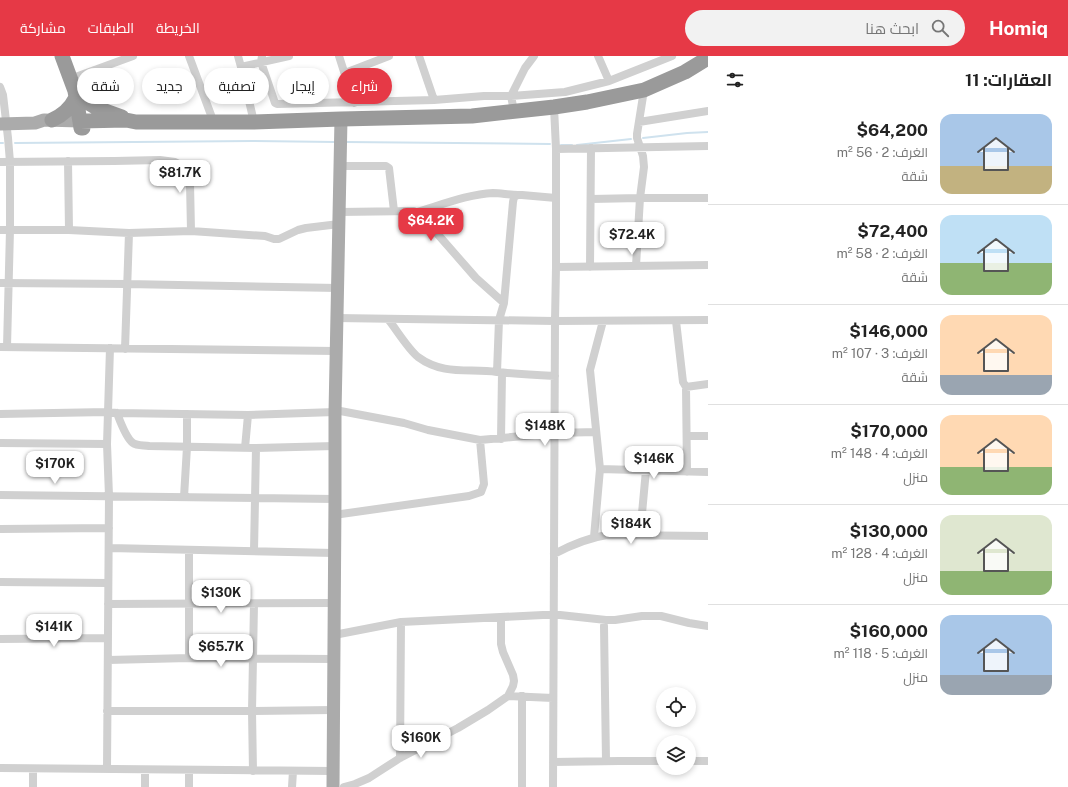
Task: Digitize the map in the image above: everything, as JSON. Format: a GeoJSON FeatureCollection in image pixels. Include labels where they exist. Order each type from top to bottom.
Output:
{"type":"FeatureCollection","features":[{"type":"Feature","properties":{"kind":"highway"},"geometry":{"type":"LineString","coordinates":[[62,56],[75,92],[85,105],[86,125],[134,121],[254,122],[472,116],[554,107],[587,102],[644,90],[685,72],[708,58]]}},
{"type":"Feature","properties":{"kind":"highway"},"geometry":{"type":"LineString","coordinates":[[52,120],[62,115],[69,109],[75,92]]}},
{"type":"Feature","properties":{"kind":"highway"},"geometry":{"type":"LineString","coordinates":[[75,92],[98,108],[134,121]]}},
{"type":"Feature","properties":{"kind":"main road"},"geometry":{"type":"LineString","coordinates":[[332,787],[336,318],[338,288],[341,119]]}},
{"type":"Feature","properties":{"kind":"main road"},"geometry":{"type":"LineString","coordinates":[[3,124],[35,123],[44,120],[52,120],[86,125]]}},
{"type":"Feature","properties":{"kind":"main road"},"geometry":{"type":"LineString","coordinates":[[35,123],[43,126],[86,125]]}},
{"type":"Feature","properties":{"kind":"street"},"geometry":{"type":"LineString","coordinates":[[75,92],[133,56]]}},
{"type":"Feature","properties":{"kind":"street"},"geometry":{"type":"LineString","coordinates":[[189,56],[214,122]]}},
{"type":"Feature","properties":{"kind":"street"},"geometry":{"type":"LineString","coordinates":[[238,56],[254,122]]}},
{"type":"Feature","properties":{"kind":"street"},"geometry":{"type":"LineString","coordinates":[[241,67],[262,59],[289,56]]}},
{"type":"Feature","properties":{"kind":"street"},"geometry":{"type":"LineString","coordinates":[[339,56],[343,68]]}},
{"type":"Feature","properties":{"kind":"street"},"geometry":{"type":"LineString","coordinates":[[358,68],[389,56]]}},
{"type":"Feature","properties":{"kind":"street"},"geometry":{"type":"LineString","coordinates":[[419,56],[434,100]]}},
{"type":"Feature","properties":{"kind":"street"},"geometry":{"type":"LineString","coordinates":[[514,111],[511,96],[525,68],[535,56]]}},
{"type":"Feature","properties":{"kind":"street"},"geometry":{"type":"LineString","coordinates":[[598,56],[609,81]]}},
{"type":"Feature","properties":{"kind":"street"},"geometry":{"type":"LineString","coordinates":[[392,102],[565,92],[609,81],[666,57]]}},
{"type":"Feature","properties":{"kind":"street"},"geometry":{"type":"LineString","coordinates":[[262,59],[275,103],[337,103]]}},
{"type":"Feature","properties":{"kind":"street"},"geometry":{"type":"LineString","coordinates":[[0,88],[3,96],[3,124],[8,138],[10,162],[9,283],[4,347],[336,351]]}},
{"type":"Feature","properties":{"kind":"street"},"geometry":{"type":"LineString","coordinates":[[636,266],[640,198],[644,167],[643,156],[637,138],[644,90]]}},
{"type":"Feature","properties":{"kind":"street"},"geometry":{"type":"LineString","coordinates":[[553,787],[556,266],[556,149],[554,107]]}},
{"type":"Feature","properties":{"kind":"street"},"geometry":{"type":"LineString","coordinates":[[639,122],[708,111]]}},
{"type":"Feature","properties":{"kind":"street"},"geometry":{"type":"LineString","coordinates":[[556,149],[708,146]]}},
{"type":"Feature","properties":{"kind":"street"},"geometry":{"type":"LineString","coordinates":[[590,267],[591,148]]}},
{"type":"Feature","properties":{"kind":"street"},"geometry":{"type":"LineString","coordinates":[[0,162],[160,160],[175,162],[184,170],[190,183],[191,231]]}},
{"type":"Feature","properties":{"kind":"street"},"geometry":{"type":"LineString","coordinates":[[68,161],[69,230]]}},
{"type":"Feature","properties":{"kind":"street"},"geometry":{"type":"LineString","coordinates":[[340,166],[386,166],[390,168],[394,211]]}},
{"type":"Feature","properties":{"kind":"street"},"geometry":{"type":"LineString","coordinates":[[0,230],[69,230],[129,233],[191,231],[265,236],[279,239],[298,230],[339,218],[394,211],[417,212],[468,197],[485,194],[522,194],[556,198]]}},
{"type":"Feature","properties":{"kind":"street"},"geometry":{"type":"LineString","coordinates":[[501,439],[499,320],[504,303],[513,202],[514,198],[518,195]]}},
{"type":"Feature","properties":{"kind":"street"},"geometry":{"type":"LineString","coordinates":[[591,199],[708,198]]}},
{"type":"Feature","properties":{"kind":"street"},"geometry":{"type":"LineString","coordinates":[[417,212],[476,278],[504,303]]}},
{"type":"Feature","properties":{"kind":"street"},"geometry":{"type":"LineString","coordinates":[[125,349],[129,233]]}},
{"type":"Feature","properties":{"kind":"street"},"geometry":{"type":"LineString","coordinates":[[556,266],[590,267],[708,265]]}},
{"type":"Feature","properties":{"kind":"street"},"geometry":{"type":"LineString","coordinates":[[0,283],[338,288]]}},
{"type":"Feature","properties":{"kind":"street"},"geometry":{"type":"LineString","coordinates":[[336,318],[555,321],[708,320]]}},
{"type":"Feature","properties":{"kind":"street"},"geometry":{"type":"LineString","coordinates":[[388,319],[415,354],[430,364],[455,371],[500,372],[555,376]]}},
{"type":"Feature","properties":{"kind":"street"},"geometry":{"type":"LineString","coordinates":[[594,537],[600,469],[590,370],[603,321]]}},
{"type":"Feature","properties":{"kind":"street"},"geometry":{"type":"LineString","coordinates":[[676,321],[683,382],[686,387],[687,472]]}},
{"type":"Feature","properties":{"kind":"street"},"geometry":{"type":"LineString","coordinates":[[107,769],[109,496],[107,412],[110,348]]}},
{"type":"Feature","properties":{"kind":"street"},"geometry":{"type":"LineString","coordinates":[[686,387],[708,384]]}},
{"type":"Feature","properties":{"kind":"street"},"geometry":{"type":"LineString","coordinates":[[0,414],[107,412],[248,415],[335,411],[404,423],[428,430],[480,440],[555,433],[596,432]]}},
{"type":"Feature","properties":{"kind":"street"},"geometry":{"type":"LineString","coordinates":[[117,413],[131,442],[149,446],[246,448],[335,446]]}},
{"type":"Feature","properties":{"kind":"street"},"geometry":{"type":"LineString","coordinates":[[184,497],[187,414]]}},
{"type":"Feature","properties":{"kind":"street"},"geometry":{"type":"LineString","coordinates":[[246,448],[248,415]]}},
{"type":"Feature","properties":{"kind":"street"},"geometry":{"type":"LineString","coordinates":[[687,436],[708,436]]}},
{"type":"Feature","properties":{"kind":"street"},"geometry":{"type":"LineString","coordinates":[[334,515],[469,496],[481,492],[484,484],[480,440]]}},
{"type":"Feature","properties":{"kind":"street"},"geometry":{"type":"LineString","coordinates":[[0,443],[107,444]]}},
{"type":"Feature","properties":{"kind":"street"},"geometry":{"type":"LineString","coordinates":[[254,551],[256,448]]}},
{"type":"Feature","properties":{"kind":"street"},"geometry":{"type":"LineString","coordinates":[[600,469],[708,472]]}},
{"type":"Feature","properties":{"kind":"street"},"geometry":{"type":"LineString","coordinates":[[640,536],[646,470]]}},
{"type":"Feature","properties":{"kind":"street"},"geometry":{"type":"LineString","coordinates":[[0,495],[335,499]]}},
{"type":"Feature","properties":{"kind":"street"},"geometry":{"type":"LineString","coordinates":[[0,529],[109,528]]}},
{"type":"Feature","properties":{"kind":"street"},"geometry":{"type":"LineString","coordinates":[[554,554],[574,544],[594,537],[607,535],[708,536]]}},
{"type":"Feature","properties":{"kind":"street"},"geometry":{"type":"LineString","coordinates":[[109,548],[334,553]]}},
{"type":"Feature","properties":{"kind":"street"},"geometry":{"type":"LineString","coordinates":[[189,550],[189,658]]}},
{"type":"Feature","properties":{"kind":"street"},"geometry":{"type":"LineString","coordinates":[[0,582],[108,583]]}},
{"type":"Feature","properties":{"kind":"street"},"geometry":{"type":"LineString","coordinates":[[108,604],[334,603]]}},
{"type":"Feature","properties":{"kind":"street"},"geometry":{"type":"LineString","coordinates":[[253,770],[252,711],[254,604]]}},
{"type":"Feature","properties":{"kind":"street"},"geometry":{"type":"LineString","coordinates":[[334,635],[401,622],[553,615],[606,620],[656,616],[708,626]]}},
{"type":"Feature","properties":{"kind":"street"},"geometry":{"type":"LineString","coordinates":[[344,787],[369,778],[400,758],[458,728],[508,696],[514,681],[501,644],[501,618]]}},
{"type":"Feature","properties":{"kind":"street"},"geometry":{"type":"LineString","coordinates":[[400,758],[401,622]]}},
{"type":"Feature","properties":{"kind":"street"},"geometry":{"type":"LineString","coordinates":[[604,626],[606,761]]}},
{"type":"Feature","properties":{"kind":"street"},"geometry":{"type":"LineString","coordinates":[[0,638],[108,638]]}},
{"type":"Feature","properties":{"kind":"street"},"geometry":{"type":"LineString","coordinates":[[108,660],[189,658],[334,660]]}},
{"type":"Feature","properties":{"kind":"street"},"geometry":{"type":"LineString","coordinates":[[508,696],[553,698]]}},
{"type":"Feature","properties":{"kind":"street"},"geometry":{"type":"LineString","coordinates":[[522,696],[522,787]]}},
{"type":"Feature","properties":{"kind":"street"},"geometry":{"type":"LineString","coordinates":[[107,711],[333,710]]}},
{"type":"Feature","properties":{"kind":"street"},"geometry":{"type":"LineString","coordinates":[[553,762],[656,761]]}},
{"type":"Feature","properties":{"kind":"street"},"geometry":{"type":"LineString","coordinates":[[696,761],[708,761]]}},
{"type":"Feature","properties":{"kind":"street"},"geometry":{"type":"LineString","coordinates":[[0,768],[333,771]]}},
{"type":"Feature","properties":{"kind":"street"},"geometry":{"type":"LineString","coordinates":[[33,768],[33,787]]}},
{"type":"Feature","properties":{"kind":"street"},"geometry":{"type":"LineString","coordinates":[[145,770],[145,787]]}},
{"type":"Feature","properties":{"kind":"street"},"geometry":{"type":"LineString","coordinates":[[189,770],[189,787]]}},
{"type":"Feature","properties":{"kind":"street"},"geometry":{"type":"LineString","coordinates":[[292,771],[292,787]]}},
{"type":"Feature","properties":{"kind":"waterway"},"geometry":{"type":"LineString","coordinates":[[643,138],[708,132]]}},
{"type":"Feature","properties":{"kind":"waterway"},"geometry":{"type":"LineString","coordinates":[[577,145],[631,139]]}},
{"type":"Feature","properties":{"kind":"waterway"},"geometry":{"type":"LineString","coordinates":[[15,143],[253,141],[335,142]]}},
{"type":"Feature","properties":{"kind":"waterway"},"geometry":{"type":"LineString","coordinates":[[346,142],[550,144]]}},
{"type":"Feature","properties":{"kind":"waterway"},"geometry":{"type":"LineString","coordinates":[[561,145],[572,145]]}}]}
